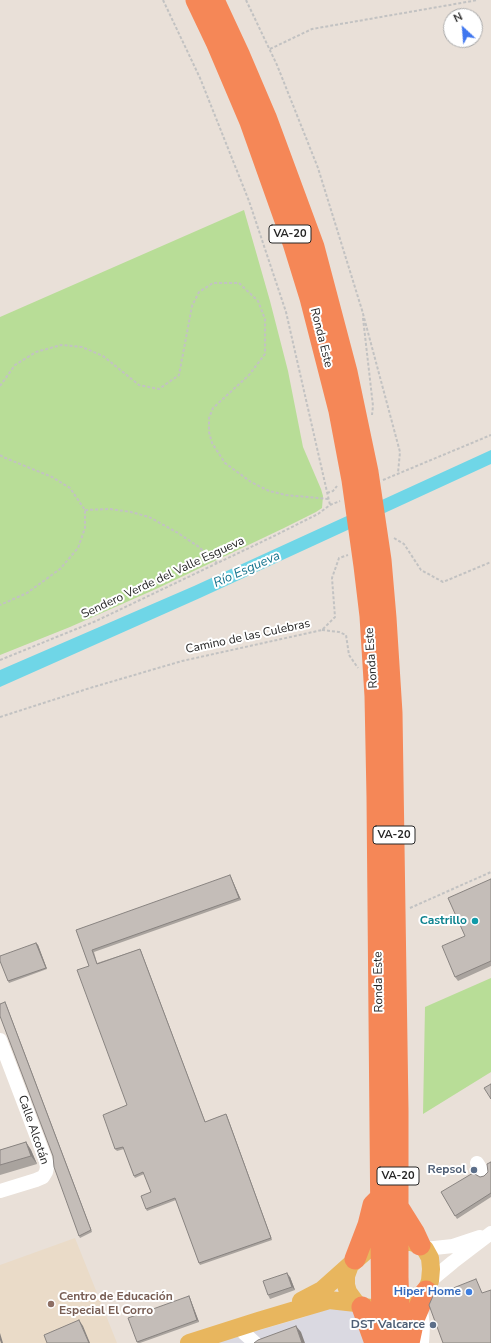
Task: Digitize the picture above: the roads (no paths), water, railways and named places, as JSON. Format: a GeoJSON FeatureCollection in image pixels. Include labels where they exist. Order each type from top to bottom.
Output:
{"type":"FeatureCollection","features":[{"type":"Feature","properties":{"kind":"highway","name":"Ronda Este"},"geometry":{"type":"LineString","coordinates":[[196,0],[216,42],[250,122],[293,243],[310,298],[334,391],[360,476]]}},
{"type":"Feature","properties":{"kind":"highway","name":"Ronda Este"},"geometry":{"type":"LineString","coordinates":[[214,0],[266,117],[314,247],[347,372],[360,476],[374,696],[377,797],[381,1196],[390,1243]]}},
{"type":"Feature","properties":{"kind":"highway","name":"Ronda Este"},"geometry":{"type":"LineString","coordinates":[[366,560],[386,618],[392,713],[399,1208],[375,1307],[382,1343]]}},
{"type":"Feature","properties":{"kind":"highway"},"geometry":{"type":"LineString","coordinates":[[352,1262],[368,1224],[373,1205],[381,1196]]}},
{"type":"Feature","properties":{"kind":"highway"},"geometry":{"type":"LineString","coordinates":[[399,1208],[423,1247]]}},
{"type":"Feature","properties":{"kind":"highway"},"geometry":{"type":"LineString","coordinates":[[409,1343],[413,1323],[425,1292]]}},
{"type":"Feature","properties":{"kind":"highway","name":"Ronda Este"},"geometry":{"type":"LineString","coordinates":[[375,1307],[400,1343]]}},
{"type":"Feature","properties":{"kind":"highway"},"geometry":{"type":"LineString","coordinates":[[375,1307],[375,1343]]}},
{"type":"Feature","properties":{"kind":"main road"},"geometry":{"type":"LineString","coordinates":[[189,1343],[329,1300],[375,1307],[412,1301],[425,1292],[431,1269],[430,1258],[423,1247],[411,1242],[390,1243],[366,1251],[322,1290],[278,1315]]}},
{"type":"Feature","properties":{"kind":"main road"},"geometry":{"type":"LineString","coordinates":[[352,1262],[346,1276],[348,1292],[375,1307]]}},
{"type":"Feature","properties":{"kind":"street","name":"Calle Alcotán"},"geometry":{"type":"LineString","coordinates":[[0,1040],[47,1167],[43,1177],[0,1191]]}},
{"type":"Feature","properties":{"kind":"street"},"geometry":{"type":"LineString","coordinates":[[423,1247],[453,1246],[490,1234]]}},
{"type":"Feature","properties":{"kind":"street"},"geometry":{"type":"LineString","coordinates":[[422,1343],[425,1292],[490,1234]]}},
{"type":"Feature","properties":{"kind":"street"},"geometry":{"type":"LineString","coordinates":[[241,1326],[244,1333],[255,1343]]}},
{"type":"Feature","properties":{"kind":"water","name":"Río Esgueva"},"geometry":{"type":"Polygon","coordinates":[[[491,450],[491,464],[200,598],[0,687],[0,670],[194,586],[491,450]]]}},
{"type":"Feature","properties":{"kind":"place","name":"Castrillo"},"geometry":{"type":"Point","coordinates":[475,921]}},
{"type":"Feature","properties":{"kind":"place","name":"Repsol"},"geometry":{"type":"Point","coordinates":[474,1170]}},
{"type":"Feature","properties":{"kind":"place","name":"Hiper Home"},"geometry":{"type":"Point","coordinates":[469,1292]}},
{"type":"Feature","properties":{"kind":"place","name":"Centro de Educación Especial El Corro"},"geometry":{"type":"Point","coordinates":[51,1304]}},
{"type":"Feature","properties":{"kind":"place","name":"DST Valcarce"},"geometry":{"type":"Point","coordinates":[433,1325]}}]}
